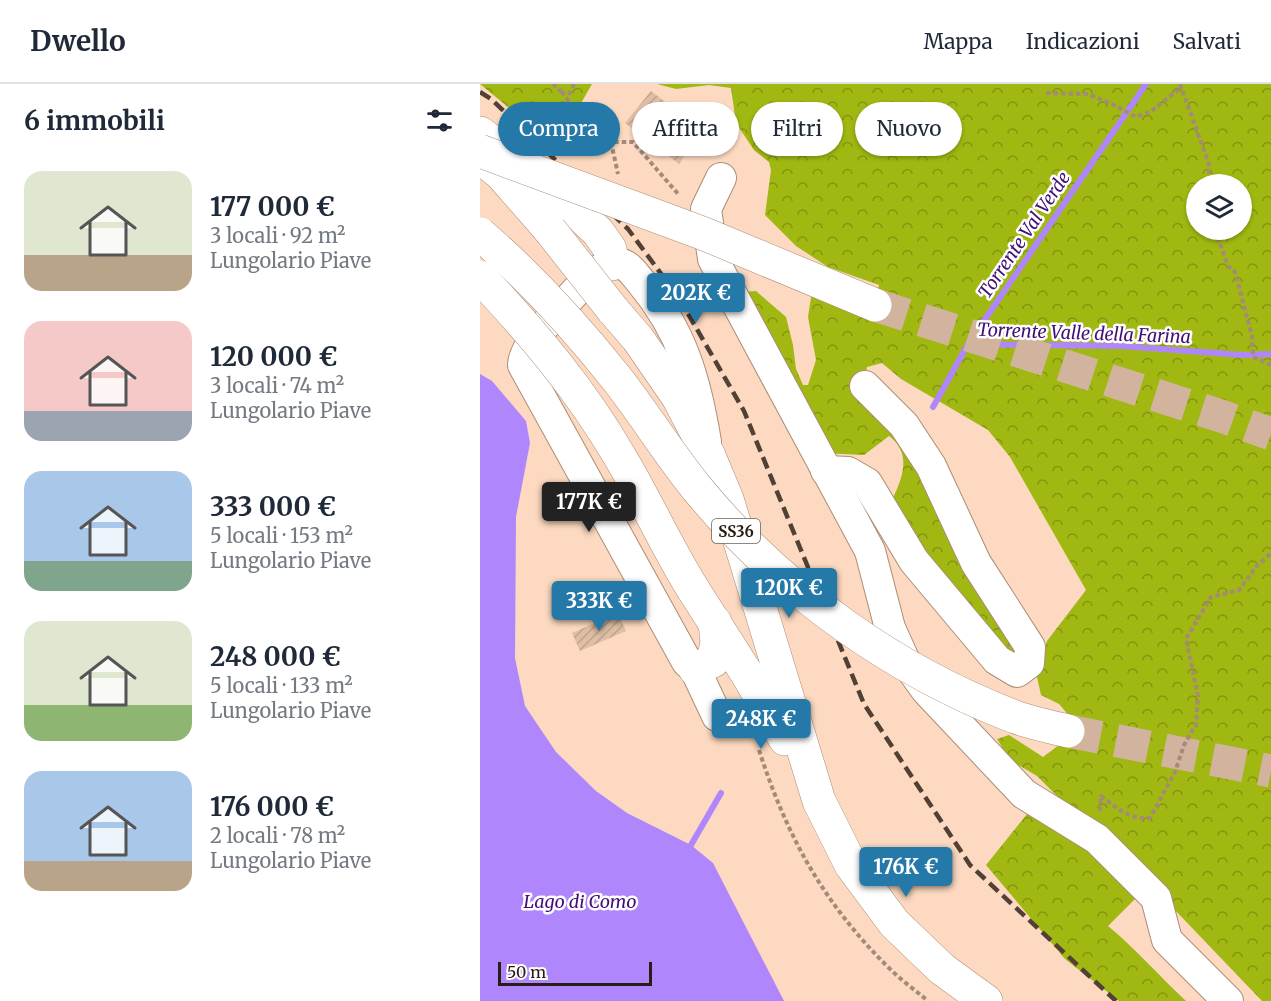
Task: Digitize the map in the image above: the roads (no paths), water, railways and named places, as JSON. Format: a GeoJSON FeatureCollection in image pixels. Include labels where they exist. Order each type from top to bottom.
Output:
{"type":"FeatureCollection","features":[{"type":"Feature","properties":{"kind":"main road"},"geometry":{"type":"LineString","coordinates":[[480,133],[547,184],[598,232],[610,249],[612,264]]}},
{"type":"Feature","properties":{"kind":"main road"},"geometry":{"type":"LineString","coordinates":[[480,151],[702,233],[875,306]]}},
{"type":"Feature","properties":{"kind":"main road"},"geometry":{"type":"LineString","coordinates":[[480,157],[501,174],[550,230],[638,339],[678,397],[709,456],[727,499],[819,801]]}},
{"type":"Feature","properties":{"kind":"main road","name":"SS36"},"geometry":{"type":"LineString","coordinates":[[480,234],[529,278],[568,319],[618,381],[701,494],[774,568],[846,626],[930,679],[1018,718],[1068,731]]}},
{"type":"Feature","properties":{"kind":"main road"},"geometry":{"type":"LineString","coordinates":[[480,277],[543,346],[584,400],[620,458],[668,549],[747,674],[819,801],[850,865],[894,923],[942,969],[986,1001]]}},
{"type":"Feature","properties":{"kind":"main road"},"geometry":{"type":"LineString","coordinates":[[695,669],[713,661],[717,642],[715,622]]}},
{"type":"Feature","properties":{"kind":"street"},"geometry":{"type":"LineString","coordinates":[[721,178],[706,209],[713,259],[870,550],[890,628],[904,659],[926,690],[1024,794],[1097,839],[1156,898],[1167,940],[1228,1001]]}},
{"type":"Feature","properties":{"kind":"street"},"geometry":{"type":"LineString","coordinates":[[709,456],[698,395],[688,364],[662,310],[630,268],[618,263],[612,264],[584,282],[549,320],[525,354],[523,365],[687,662],[695,669],[717,716]]}},
{"type":"Feature","properties":{"kind":"street"},"geometry":{"type":"LineString","coordinates":[[826,471],[848,472],[867,483],[914,561],[997,660],[1017,672],[1029,663],[1030,647],[976,563],[931,466],[904,425],[865,386]]}},
{"type":"Feature","properties":{"kind":"street"},"geometry":{"type":"LineString","coordinates":[[695,669],[747,674]]}},
{"type":"Feature","properties":{"kind":"water","name":"Lago di Como"},"geometry":{"type":"Polygon","coordinates":[[[480,374],[492,381],[526,421],[530,443],[516,517],[515,658],[525,706],[556,752],[596,791],[627,813],[691,845],[713,863],[784,1001],[480,1001],[480,374]]]}},
{"type":"Feature","properties":{"kind":"waterway","name":"Torrente Val Verde"},"geometry":{"type":"LineString","coordinates":[[968,344],[1146,84]]}},
{"type":"Feature","properties":{"kind":"waterway","name":"Torrente Valle della Farina"},"geometry":{"type":"LineString","coordinates":[[933,407],[968,344],[1121,346],[1243,355],[1271,354]]}},
{"type":"Feature","properties":{"kind":"waterway","name":"Torrente Valle della Farina"},"geometry":{"type":"LineString","coordinates":[[691,845],[721,793]]}},
{"type":"Feature","properties":{"kind":"tunnel"},"geometry":{"type":"LineString","coordinates":[[875,305],[1271,434]]}},
{"type":"Feature","properties":{"kind":"tunnel"},"geometry":{"type":"LineString","coordinates":[[1068,731],[1271,771]]}},
{"type":"Feature","properties":{"kind":"railway"},"geometry":{"type":"LineString","coordinates":[[480,92],[491,99],[628,229],[679,298],[744,411],[864,704],[970,865],[1116,1001]]}}]}
